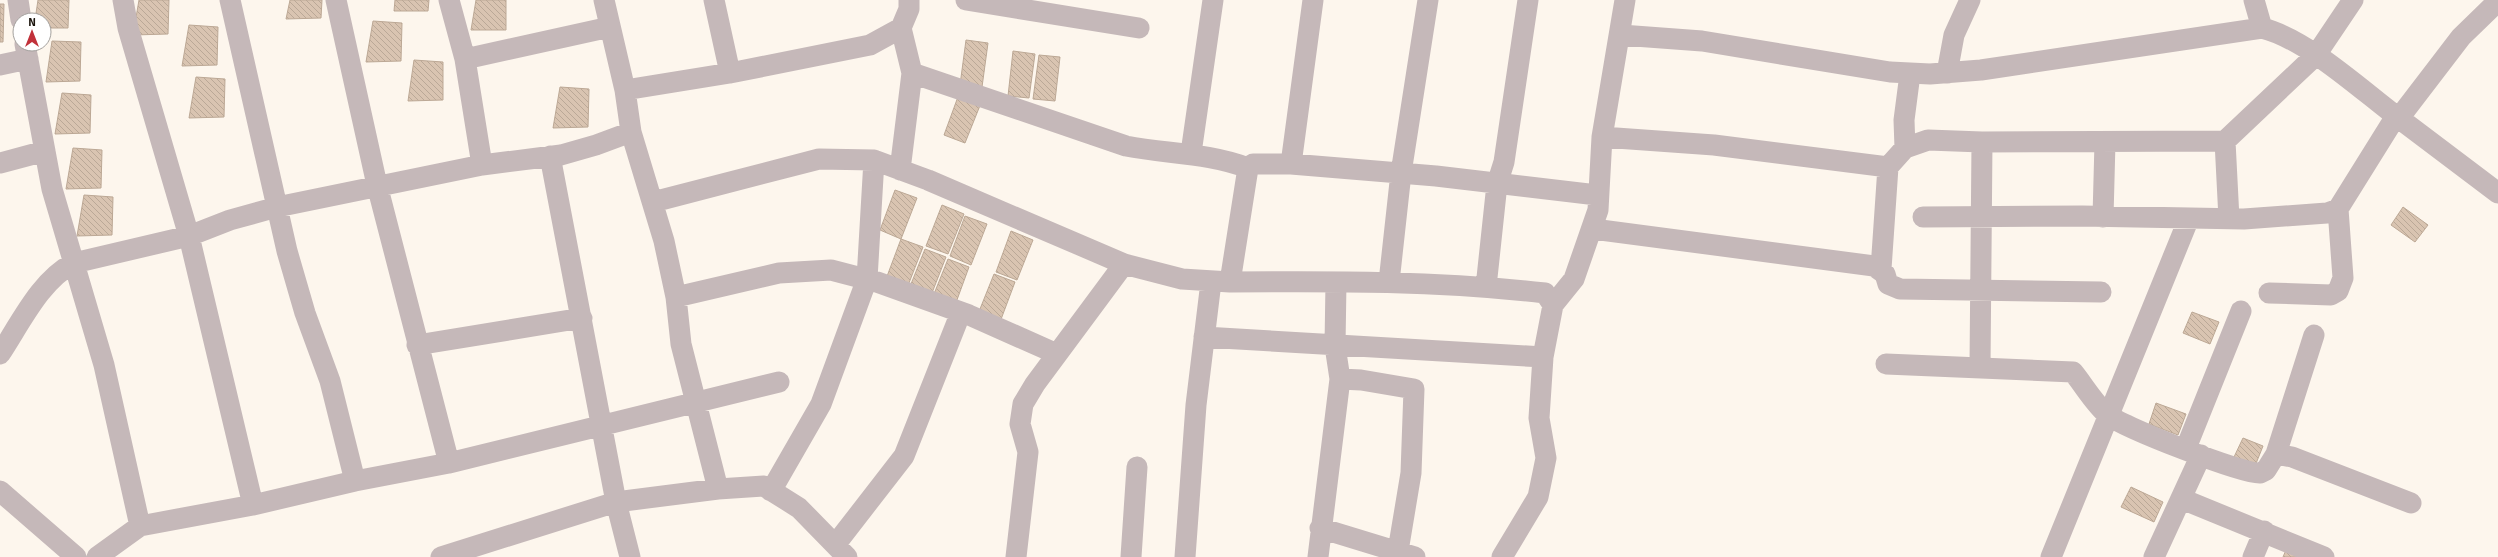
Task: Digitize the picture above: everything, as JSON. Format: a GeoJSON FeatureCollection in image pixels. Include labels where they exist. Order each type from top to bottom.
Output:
{"type":"FeatureCollection","features":[{"type":"Feature","properties":{"kind":"street"},"geometry":{"type":"LineString","coordinates":[[18,0],[20,12]]}},
{"type":"Feature","properties":{"kind":"street"},"geometry":{"type":"LineString","coordinates":[[122,0],[128,28],[189,236],[253,505]]}},
{"type":"Feature","properties":{"kind":"street"},"geometry":{"type":"LineString","coordinates":[[230,0],[277,207],[305,313],[330,382],[355,481]]}},
{"type":"Feature","properties":{"kind":"street"},"geometry":{"type":"LineString","coordinates":[[336,0],[377,185],[449,463]]}},
{"type":"Feature","properties":{"kind":"street"},"geometry":{"type":"LineString","coordinates":[[449,0],[465,59],[482,165]]}},
{"type":"Feature","properties":{"kind":"street"},"geometry":{"type":"LineString","coordinates":[[604,0],[625,90],[631,132],[653,202],[676,297],[682,344],[694,402],[718,489]]}},
{"type":"Feature","properties":{"kind":"street"},"geometry":{"type":"LineString","coordinates":[[714,0],[730,73]]}},
{"type":"Feature","properties":{"kind":"street"},"geometry":{"type":"LineString","coordinates":[[900,170],[912,73],[901,28],[909,9],[909,0]]}},
{"type":"Feature","properties":{"kind":"street"},"geometry":{"type":"LineString","coordinates":[[966,0],[1139,28]]}},
{"type":"Feature","properties":{"kind":"street"},"geometry":{"type":"LineString","coordinates":[[1191,153],[1213,0]]}},
{"type":"Feature","properties":{"kind":"street"},"geometry":{"type":"LineString","coordinates":[[1290,164],[1313,0]]}},
{"type":"Feature","properties":{"kind":"street"},"geometry":{"type":"LineString","coordinates":[[1388,282],[1401,173],[1428,0]]}},
{"type":"Feature","properties":{"kind":"street"},"geometry":{"type":"LineString","coordinates":[[1486,287],[1497,184],[1504,162],[1528,0]]}},
{"type":"Feature","properties":{"kind":"street"},"geometry":{"type":"LineString","coordinates":[[1502,557],[1538,497],[1546,458],[1539,418],[1543,357],[1553,305],[1574,279],[1598,210],[1597,195],[1602,137],[1621,35],[1625,0]]}},
{"type":"Feature","properties":{"kind":"street"},"geometry":{"type":"LineString","coordinates":[[1947,73],[1953,40],[1970,0]]}},
{"type":"Feature","properties":{"kind":"street"},"geometry":{"type":"LineString","coordinates":[[2254,0],[2262,28]]}},
{"type":"Feature","properties":{"kind":"street"},"geometry":{"type":"LineString","coordinates":[[2101,292],[1980,292],[1900,289],[1888,284],[1880,269],[1888,167],[1905,148],[1928,140],[1982,142],[2105,142],[2225,140],[2316,55],[2354,0]]}},
{"type":"Feature","properties":{"kind":"street"},"geometry":{"type":"LineString","coordinates":[[1924,217],[2229,219],[2307,215],[2327,213],[2338,209],[2398,117],[2461,37],[2498,1]]}},
{"type":"Feature","properties":{"kind":"street"},"geometry":{"type":"LineString","coordinates":[[465,59],[610,27]]}},
{"type":"Feature","properties":{"kind":"street"},"geometry":{"type":"LineString","coordinates":[[625,90],[730,73],[870,45],[901,28]]}},
{"type":"Feature","properties":{"kind":"street"},"geometry":{"type":"LineString","coordinates":[[1621,35],[1702,41],[1910,74],[1981,70],[2262,28],[2275,32],[2316,55],[2498,193]]}},
{"type":"Feature","properties":{"kind":"street"},"geometry":{"type":"LineString","coordinates":[[0,65],[26,52],[52,189],[104,365],[140,526]]}},
{"type":"Feature","properties":{"kind":"street"},"geometry":{"type":"LineString","coordinates":[[912,73],[1126,146],[1156,152],[1191,153],[1227,160],[1248,168]]}},
{"type":"Feature","properties":{"kind":"street"},"geometry":{"type":"LineString","coordinates":[[1905,148],[1904,120],[1910,74]]}},
{"type":"Feature","properties":{"kind":"street"},"geometry":{"type":"LineString","coordinates":[[0,354],[46,285],[64,268],[74,263],[189,236],[230,220],[277,207],[377,185],[482,165],[550,156],[596,145],[631,132]]}},
{"type":"Feature","properties":{"kind":"street"},"geometry":{"type":"LineString","coordinates":[[1602,137],[1714,145],[1888,167]]}},
{"type":"Feature","properties":{"kind":"street"},"geometry":{"type":"LineString","coordinates":[[2225,140],[2229,219]]}},
{"type":"Feature","properties":{"kind":"street"},"geometry":{"type":"LineString","coordinates":[[1980,367],[1980,292],[1983,217],[1982,142]]}},
{"type":"Feature","properties":{"kind":"street"},"geometry":{"type":"LineString","coordinates":[[2103,217],[2105,142]]}},
{"type":"Feature","properties":{"kind":"street"},"geometry":{"type":"LineString","coordinates":[[0,163],[45,151]]}},
{"type":"Feature","properties":{"kind":"street"},"geometry":{"type":"LineString","coordinates":[[550,156],[616,502],[630,557]]}},
{"type":"Feature","properties":{"kind":"street"},"geometry":{"type":"LineString","coordinates":[[653,202],[819,159],[845,158],[874,160],[1124,264],[1182,279],[1220,282],[1388,282],[1486,287],[1545,292],[1553,305]]}},
{"type":"Feature","properties":{"kind":"street"},"geometry":{"type":"LineString","coordinates":[[771,491],[820,404],[866,279],[874,160]]}},
{"type":"Feature","properties":{"kind":"street"},"geometry":{"type":"LineString","coordinates":[[1185,557],[1196,405],[1204,337],[1220,282],[1248,168],[1253,164],[1290,164],[1401,173],[1597,195]]}},
{"type":"Feature","properties":{"kind":"street"},"geometry":{"type":"LineString","coordinates":[[2269,292],[2331,295],[2338,291],[2343,278],[2338,209]]}},
{"type":"Feature","properties":{"kind":"street"},"geometry":{"type":"LineString","coordinates":[[2051,557],[2189,218]]}},
{"type":"Feature","properties":{"kind":"street"},"geometry":{"type":"LineString","coordinates":[[1592,229],[1874,266],[1880,269]]}},
{"type":"Feature","properties":{"kind":"street"},"geometry":{"type":"LineString","coordinates":[[1016,557],[1028,452],[1020,424],[1023,404],[1057,354],[1124,264]]}},
{"type":"Feature","properties":{"kind":"street"},"geometry":{"type":"LineString","coordinates":[[676,297],[779,273],[804,270],[831,270],[866,279],[961,312],[1057,354]]}},
{"type":"Feature","properties":{"kind":"street"},"geometry":{"type":"LineString","coordinates":[[1318,557],[1320,528],[1340,379],[1335,346],[1336,282]]}},
{"type":"Feature","properties":{"kind":"street"},"geometry":{"type":"LineString","coordinates":[[2154,557],[2182,499],[2193,451],[2241,311]]}},
{"type":"Feature","properties":{"kind":"street"},"geometry":{"type":"LineString","coordinates":[[441,557],[616,502],[718,489],[764,486],[799,508],[841,551],[904,456],[961,312]]}},
{"type":"Feature","properties":{"kind":"street"},"geometry":{"type":"LineString","coordinates":[[418,345],[582,318]]}},
{"type":"Feature","properties":{"kind":"street"},"geometry":{"type":"LineString","coordinates":[[1886,364],[2073,372],[2108,415],[2150,435],[2254,473],[2266,470],[2276,454],[2314,335]]}},
{"type":"Feature","properties":{"kind":"street"},"geometry":{"type":"LineString","coordinates":[[1204,337],[1335,346],[1543,357]]}},
{"type":"Feature","properties":{"kind":"street"},"geometry":{"type":"LineString","coordinates":[[1320,528],[1403,555],[1410,473],[1414,389],[1361,380],[1340,379]]}},
{"type":"Feature","properties":{"kind":"street"},"geometry":{"type":"LineString","coordinates":[[97,557],[140,526],[253,505],[355,481],[449,463],[601,424],[665,411],[694,402],[779,382]]}},
{"type":"Feature","properties":{"kind":"street"},"geometry":{"type":"LineString","coordinates":[[2276,454],[2292,457],[2411,503]]}},
{"type":"Feature","properties":{"kind":"street"},"geometry":{"type":"LineString","coordinates":[[1131,557],[1137,467]]}},
{"type":"Feature","properties":{"kind":"street"},"geometry":{"type":"LineString","coordinates":[[0,491],[76,557]]}},
{"type":"Feature","properties":{"kind":"street"},"geometry":{"type":"LineString","coordinates":[[2182,499],[2264,531],[2324,557]]}},
{"type":"Feature","properties":{"kind":"street"},"geometry":{"type":"LineString","coordinates":[[2253,557],[2264,531]]}},
{"type":"Feature","properties":{"kind":"building"},"geometry":{"type":"Polygon","coordinates":[[[38,0],[69,0],[68,28],[52,28],[52,12],[36,12],[38,0]]]}},
{"type":"Feature","properties":{"kind":"building"},"geometry":{"type":"Polygon","coordinates":[[[139,0],[169,0],[168,34],[133,35],[139,0]]]}},
{"type":"Feature","properties":{"kind":"building"},"geometry":{"type":"Polygon","coordinates":[[[290,0],[322,0],[321,18],[286,19],[290,0]]]}},
{"type":"Feature","properties":{"kind":"building"},"geometry":{"type":"Polygon","coordinates":[[[395,0],[429,0],[428,11],[394,11],[395,0]]]}},
{"type":"Feature","properties":{"kind":"building"},"geometry":{"type":"Polygon","coordinates":[[[476,0],[506,0],[506,30],[471,30],[476,0]]]}},
{"type":"Feature","properties":{"kind":"building"},"geometry":{"type":"Polygon","coordinates":[[[0,4],[4,4],[3,42],[0,42],[0,4]]]}},
{"type":"Feature","properties":{"kind":"building"},"geometry":{"type":"Polygon","coordinates":[[[373,21],[402,23],[401,61],[366,62],[373,21]]]}},
{"type":"Feature","properties":{"kind":"building"},"geometry":{"type":"Polygon","coordinates":[[[189,25],[218,27],[217,65],[182,66],[189,25]]]}},
{"type":"Feature","properties":{"kind":"building"},"geometry":{"type":"Polygon","coordinates":[[[966,40],[988,43],[982,87],[960,85],[966,40]]]}},
{"type":"Feature","properties":{"kind":"building"},"geometry":{"type":"Polygon","coordinates":[[[52,41],[81,42],[80,81],[46,82],[50,52],[52,52],[52,41]]]}},
{"type":"Feature","properties":{"kind":"building"},"geometry":{"type":"Polygon","coordinates":[[[1013,51],[1035,54],[1029,98],[1008,96],[1013,51]]]}},
{"type":"Feature","properties":{"kind":"building"},"geometry":{"type":"Polygon","coordinates":[[[1039,55],[1060,57],[1055,101],[1033,99],[1039,55]]]}},
{"type":"Feature","properties":{"kind":"building"},"geometry":{"type":"Polygon","coordinates":[[[414,60],[443,62],[443,100],[408,101],[414,60]]]}},
{"type":"Feature","properties":{"kind":"building"},"geometry":{"type":"Polygon","coordinates":[[[196,77],[225,79],[224,117],[189,118],[196,77]]]}},
{"type":"Feature","properties":{"kind":"building"},"geometry":{"type":"Polygon","coordinates":[[[560,87],[589,89],[588,127],[553,128],[560,87]]]}},
{"type":"Feature","properties":{"kind":"building"},"geometry":{"type":"Polygon","coordinates":[[[62,93],[91,95],[90,133],[55,134],[62,93]]]}},
{"type":"Feature","properties":{"kind":"building"},"geometry":{"type":"Polygon","coordinates":[[[959,94],[981,103],[965,143],[944,135],[959,94]]]}},
{"type":"Feature","properties":{"kind":"building"},"geometry":{"type":"Polygon","coordinates":[[[73,148],[102,150],[101,188],[66,189],[73,148]]]}},
{"type":"Feature","properties":{"kind":"building"},"geometry":{"type":"Polygon","coordinates":[[[895,190],[917,198],[901,239],[880,230],[895,190]]]}},
{"type":"Feature","properties":{"kind":"building"},"geometry":{"type":"Polygon","coordinates":[[[84,195],[113,197],[112,235],[77,236],[84,195]]]}},
{"type":"Feature","properties":{"kind":"building"},"geometry":{"type":"Polygon","coordinates":[[[942,205],[964,214],[948,254],[926,246],[942,205]]]}},
{"type":"Feature","properties":{"kind":"building"},"geometry":{"type":"Polygon","coordinates":[[[2403,207],[2428,225],[2415,242],[2391,225],[2403,207]]]}},
{"type":"Feature","properties":{"kind":"building"},"geometry":{"type":"Polygon","coordinates":[[[965,216],[987,224],[971,265],[950,256],[965,216]]]}},
{"type":"Feature","properties":{"kind":"building"},"geometry":{"type":"Polygon","coordinates":[[[1011,231],[1033,240],[1017,280],[996,272],[1011,231]]]}},
{"type":"Feature","properties":{"kind":"building"},"geometry":{"type":"Polygon","coordinates":[[[901,239],[923,247],[907,288],[886,279],[901,239]]]}},
{"type":"Feature","properties":{"kind":"building"},"geometry":{"type":"Polygon","coordinates":[[[925,249],[946,257],[930,298],[909,289],[925,249]]]}},
{"type":"Feature","properties":{"kind":"building"},"geometry":{"type":"Polygon","coordinates":[[[948,259],[969,267],[954,308],[932,299],[948,259]]]}},
{"type":"Feature","properties":{"kind":"building"},"geometry":{"type":"Polygon","coordinates":[[[994,274],[1015,282],[1000,322],[978,314],[994,274]]]}},
{"type":"Feature","properties":{"kind":"building"},"geometry":{"type":"Polygon","coordinates":[[[2192,312],[2219,322],[2210,344],[2183,333],[2192,312]]]}},
{"type":"Feature","properties":{"kind":"building"},"geometry":{"type":"Polygon","coordinates":[[[2156,403],[2186,414],[2178,435],[2149,424],[2156,403]]]}},
{"type":"Feature","properties":{"kind":"building"},"geometry":{"type":"Polygon","coordinates":[[[2243,438],[2263,446],[2255,466],[2234,457],[2243,438]]]}},
{"type":"Feature","properties":{"kind":"building"},"geometry":{"type":"Polygon","coordinates":[[[2131,487],[2163,502],[2154,522],[2121,507],[2131,487]]]}},
{"type":"Feature","properties":{"kind":"building"},"geometry":{"type":"Polygon","coordinates":[[[2286,550],[2304,557],[2283,557],[2286,550]]]}}]}
